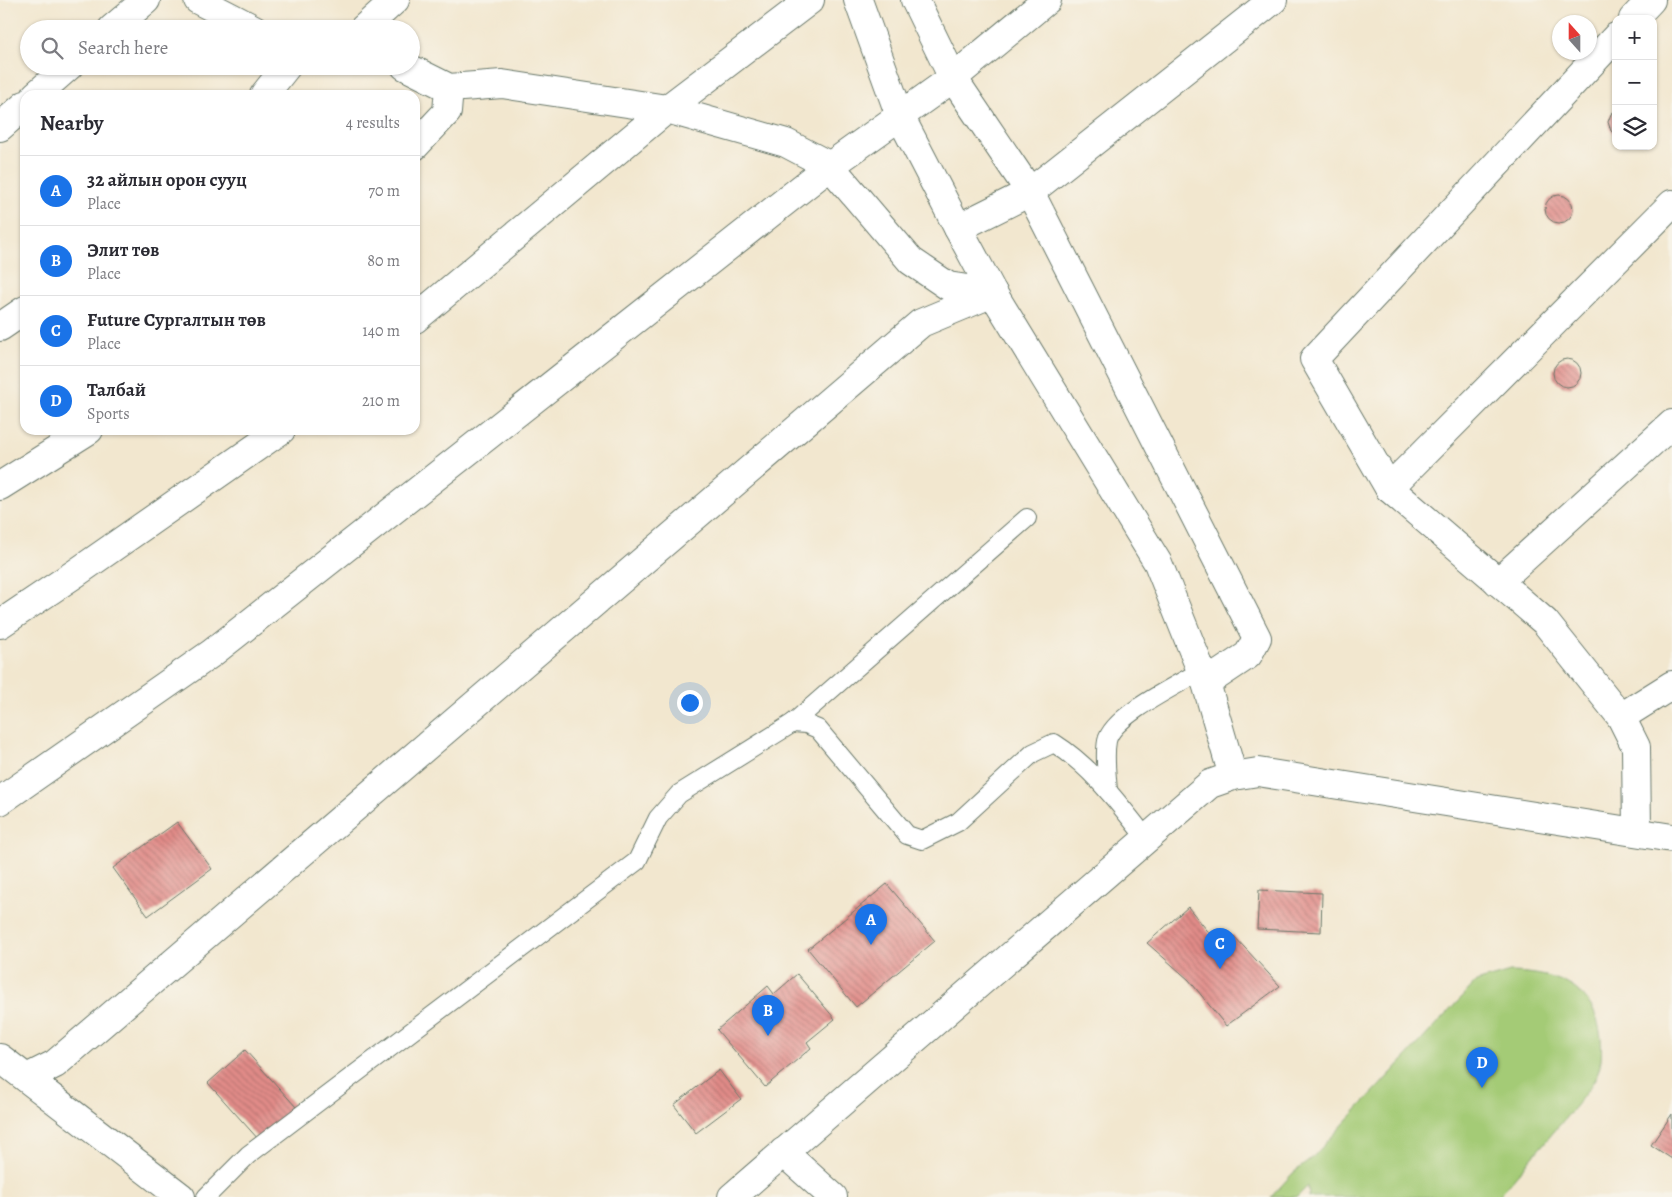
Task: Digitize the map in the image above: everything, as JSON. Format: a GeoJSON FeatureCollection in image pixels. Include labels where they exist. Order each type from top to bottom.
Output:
{"type":"FeatureCollection","features":[{"type":"Feature","properties":{"kind":"street"},"geometry":{"type":"LineString","coordinates":[[123,20],[146,0]]}},
{"type":"Feature","properties":{"kind":"street"},"geometry":{"type":"LineString","coordinates":[[198,0],[237,20]]}},
{"type":"Feature","properties":{"kind":"street"},"geometry":{"type":"LineString","coordinates":[[373,20],[395,0]]}},
{"type":"Feature","properties":{"kind":"street"},"geometry":{"type":"LineString","coordinates":[[420,315],[667,109],[810,0]]}},
{"type":"Feature","properties":{"kind":"street"},"geometry":{"type":"LineString","coordinates":[[858,0],[900,116],[958,228],[993,293],[1158,563],[1203,677],[1233,776]]}},
{"type":"Feature","properties":{"kind":"street"},"geometry":{"type":"LineString","coordinates":[[915,0],[953,78],[1030,192],[1257,638],[1248,655],[1203,677]]}},
{"type":"Feature","properties":{"kind":"street"},"geometry":{"type":"LineString","coordinates":[[0,801],[212,653],[830,166],[953,78],[1047,0]]}},
{"type":"Feature","properties":{"kind":"street"},"geometry":{"type":"LineString","coordinates":[[958,228],[1030,192],[1273,0]]}},
{"type":"Feature","properties":{"kind":"street"},"geometry":{"type":"LineString","coordinates":[[1637,15],[1651,0]]}},
{"type":"Feature","properties":{"kind":"street"},"geometry":{"type":"LineString","coordinates":[[1612,41],[1314,359],[1390,488],[1545,622],[1621,717],[1636,747],[1637,832]]}},
{"type":"Feature","properties":{"kind":"street"},"geometry":{"type":"LineString","coordinates":[[420,74],[448,88],[502,84],[667,109],[786,143],[830,166],[911,261],[948,286],[993,293]]}},
{"type":"Feature","properties":{"kind":"street"},"geometry":{"type":"LineString","coordinates":[[42,90],[59,75]]}},
{"type":"Feature","properties":{"kind":"street"},"geometry":{"type":"LineString","coordinates":[[268,90],[280,75]]}},
{"type":"Feature","properties":{"kind":"street"},"geometry":{"type":"LineString","coordinates":[[420,141],[447,112],[448,88]]}},
{"type":"Feature","properties":{"kind":"street"},"geometry":{"type":"LineString","coordinates":[[0,127],[20,109]]}},
{"type":"Feature","properties":{"kind":"street"},"geometry":{"type":"LineString","coordinates":[[1390,488],[1672,204]]}},
{"type":"Feature","properties":{"kind":"street"},"geometry":{"type":"LineString","coordinates":[[26,1078],[55,1064],[921,323],[993,293]]}},
{"type":"Feature","properties":{"kind":"street"},"geometry":{"type":"LineString","coordinates":[[0,326],[20,313]]}},
{"type":"Feature","properties":{"kind":"street"},"geometry":{"type":"LineString","coordinates":[[1498,582],[1672,424]]}},
{"type":"Feature","properties":{"kind":"street"},"geometry":{"type":"LineString","coordinates":[[0,486],[81,435]]}},
{"type":"Feature","properties":{"kind":"street"},"geometry":{"type":"LineString","coordinates":[[0,624],[76,574],[275,435]]}},
{"type":"Feature","properties":{"kind":"street"},"geometry":{"type":"LineString","coordinates":[[1621,717],[1672,685]]}},
{"type":"Feature","properties":{"kind":"street"},"geometry":{"type":"LineString","coordinates":[[732,1197],[1210,784],[1233,776],[1258,772],[1672,838]]}},
{"type":"Feature","properties":{"kind":"street"},"geometry":{"type":"LineString","coordinates":[[0,1058],[181,1197]]}},
{"type":"Feature","properties":{"kind":"street"},"geometry":{"type":"LineString","coordinates":[[783,1152],[833,1197]]}},
{"type":"Feature","properties":{"kind":"lane"},"geometry":{"type":"LineString","coordinates":[[206,1197],[248,1155],[637,861],[658,818],[679,794],[792,723],[1027,518]]}},
{"type":"Feature","properties":{"kind":"lane"},"geometry":{"type":"LineString","coordinates":[[1108,791],[1106,766],[1107,740],[1114,727],[1142,706],[1203,677]]}},
{"type":"Feature","properties":{"kind":"lane"},"geometry":{"type":"LineString","coordinates":[[792,723],[806,724],[818,729],[906,835],[922,840],[958,822],[1033,754],[1054,743],[1071,754],[1108,791],[1146,838]]}},
{"type":"Feature","properties":{"kind":"green space"},"geometry":{"type":"Polygon","coordinates":[[[1510,972],[1543,975],[1571,986],[1582,995],[1591,1006],[1597,1020],[1601,1038],[1601,1057],[1597,1075],[1584,1096],[1498,1197],[1309,1197],[1308,1186],[1297,1197],[1271,1197],[1293,1173],[1310,1160],[1476,982],[1510,972]]]}},
{"type":"Feature","properties":{"kind":"building"},"geometry":{"type":"Polygon","coordinates":[[[1612,113],[1612,132],[1608,122],[1612,113]]]}},
{"type":"Feature","properties":{"kind":"building"},"geometry":{"type":"Polygon","coordinates":[[[1559,195],[1569,199],[1573,209],[1569,219],[1559,223],[1549,219],[1545,209],[1549,199],[1559,195]]]}},
{"type":"Feature","properties":{"kind":"building"},"geometry":{"type":"Polygon","coordinates":[[[1567,359],[1577,363],[1581,373],[1577,383],[1567,387],[1557,383],[1553,373],[1557,363],[1567,359]]]}},
{"type":"Feature","properties":{"kind":"building"},"geometry":{"type":"Polygon","coordinates":[[[177,822],[212,869],[148,916],[113,868],[177,822]]]}},
{"type":"Feature","properties":{"kind":"building"},"geometry":{"type":"Polygon","coordinates":[[[887,884],[935,941],[856,1007],[808,949],[887,884]]]}},
{"type":"Feature","properties":{"kind":"building"},"geometry":{"type":"Polygon","coordinates":[[[1259,890],[1322,893],[1321,932],[1257,929],[1259,890]]]}},
{"type":"Feature","properties":{"kind":"building"},"geometry":{"type":"Polygon","coordinates":[[[1188,907],[1216,941],[1233,935],[1280,986],[1226,1026],[1189,980],[1147,943],[1188,907]]]}},
{"type":"Feature","properties":{"kind":"building"},"geometry":{"type":"Polygon","coordinates":[[[797,974],[835,1019],[807,1042],[811,1048],[765,1087],[717,1030],[768,986],[774,994],[797,974]]]}},
{"type":"Feature","properties":{"kind":"building"},"geometry":{"type":"Polygon","coordinates":[[[245,1050],[296,1107],[259,1140],[208,1083],[245,1050]]]}},
{"type":"Feature","properties":{"kind":"building"},"geometry":{"type":"Polygon","coordinates":[[[719,1070],[741,1099],[696,1133],[674,1105],[719,1070]]]}},
{"type":"Feature","properties":{"kind":"building"},"geometry":{"type":"Polygon","coordinates":[[[1672,1114],[1672,1159],[1651,1145],[1672,1114]]]}},
{"type":"Feature","properties":{"kind":"place","name":"32 айлын орон сууц"},"geometry":{"type":"Point","coordinates":[871,945]}},
{"type":"Feature","properties":{"kind":"place","name":"Future Сургалтын төв"},"geometry":{"type":"Point","coordinates":[1220,969]}},
{"type":"Feature","properties":{"kind":"place","name":"Элит төв"},"geometry":{"type":"Point","coordinates":[768,1036]}},
{"type":"Feature","properties":{"kind":"place","name":"Талбай"},"geometry":{"type":"Point","coordinates":[1482,1088]}}]}
